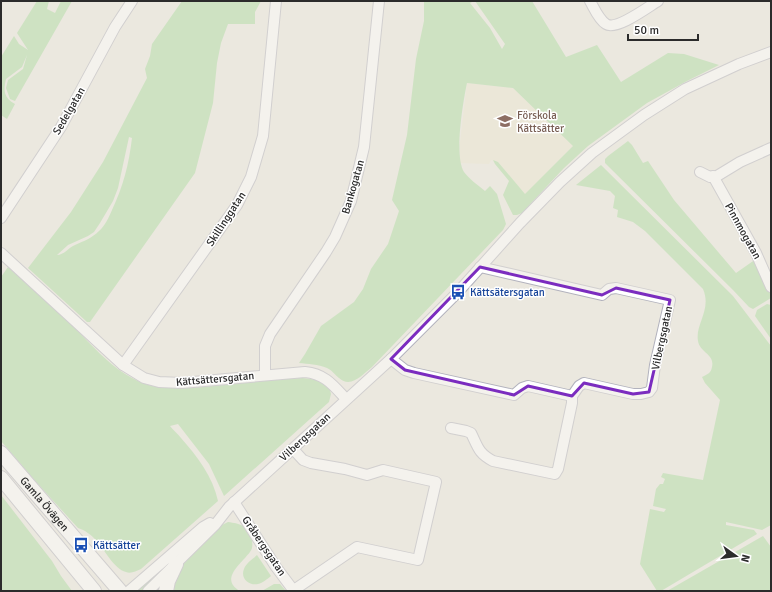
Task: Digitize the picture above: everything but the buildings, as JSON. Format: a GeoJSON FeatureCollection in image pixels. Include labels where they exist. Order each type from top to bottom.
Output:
{"type":"FeatureCollection","features":[{"type":"Feature","properties":{"kind":"main road","name":"Gamla Övägen"},"geometry":{"type":"LineString","coordinates":[[1,453],[120,591]]}},
{"type":"Feature","properties":{"kind":"main road","name":"Gamla Övägen"},"geometry":{"type":"LineString","coordinates":[[1,478],[94,591]]}},
{"type":"Feature","properties":{"kind":"main road"},"geometry":{"type":"LineString","coordinates":[[166,591],[168,581],[176,564]]}},
{"type":"Feature","properties":{"kind":"street","name":"Sedelgatan"},"geometry":{"type":"LineString","coordinates":[[1,218],[61,127],[115,27],[132,1]]}},
{"type":"Feature","properties":{"kind":"street","name":"Skillinggatan"},"geometry":{"type":"LineString","coordinates":[[123,365],[237,205],[251,177],[263,136],[276,1]]}},
{"type":"Feature","properties":{"kind":"street","name":"Bankogatan"},"geometry":{"type":"LineString","coordinates":[[265,375],[265,346],[270,334],[335,238],[351,201],[364,147],[379,1]]}},
{"type":"Feature","properties":{"kind":"street"},"geometry":{"type":"LineString","coordinates":[[590,1],[606,24],[611,26],[620,24],[658,1]]}},
{"type":"Feature","properties":{"kind":"street","name":"Vilbergsgatan"},"geometry":{"type":"LineString","coordinates":[[148,591],[215,525],[234,502],[391,358],[458,292],[520,223],[560,182],[592,154],[644,115],[685,89],[739,64],[771,52]]}},
{"type":"Feature","properties":{"kind":"street"},"geometry":{"type":"LineString","coordinates":[[700,172],[710,177],[717,176],[740,162],[771,148]]}},
{"type":"Feature","properties":{"kind":"street","name":"Pinnmogatan"},"geometry":{"type":"LineString","coordinates":[[713,176],[756,253],[771,287]]}},
{"type":"Feature","properties":{"kind":"street","name":"Kättsättersgatan"},"geometry":{"type":"LineString","coordinates":[[1,253],[123,365],[144,378],[159,382],[182,383],[265,375],[305,372],[315,373],[326,379],[346,399]]}},
{"type":"Feature","properties":{"kind":"street","name":"Vilbergsgatan"},"geometry":{"type":"LineString","coordinates":[[480,267],[602,295],[609,289],[616,288],[670,300],[655,365],[652,388],[649,392],[633,394],[584,383],[579,386],[572,396]]}},
{"type":"Feature","properties":{"kind":"street"},"geometry":{"type":"LineString","coordinates":[[391,358],[405,370],[414,373],[514,394],[522,388],[528,386],[572,396],[572,403],[558,469],[555,474],[493,461],[485,457],[479,451],[471,433],[451,428]]}},
{"type":"Feature","properties":{"kind":"street","name":"Gråbergsgatan"},"geometry":{"type":"LineString","coordinates":[[234,502],[276,567],[294,590],[357,547],[418,560],[436,482],[383,470],[367,475],[346,469],[311,463],[303,460],[293,449]]}},
{"type":"Feature","properties":{"kind":"street","name":"Vilbergsgatan"},"geometry":{"type":"LineString","coordinates":[[130,591],[202,527],[221,517]]}},
{"type":"Feature","properties":{"kind":"highlighted area"},"geometry":{"type":"Polygon","coordinates":[[[480,267],[602,295],[616,288],[670,300],[649,392],[633,394],[584,383],[572,396],[528,386],[514,395],[414,373],[405,370],[391,359],[480,267]]]}},
{"type":"Feature","properties":{"kind":"shaded area","name":"Förskola Kättsätter"},"geometry":{"type":"Polygon","coordinates":[[[467,83],[513,88],[573,146],[525,195],[498,162],[491,160],[489,164],[460,163],[460,143],[467,83]]]}},
{"type":"Feature","properties":{"kind":"green space"},"geometry":{"type":"Polygon","coordinates":[[[37,1],[49,1],[47,9],[55,13],[61,1],[72,1],[15,101],[10,99],[6,88],[8,80],[23,69],[27,55],[22,67],[6,79],[5,94],[11,102],[15,104],[7,119],[1,115],[1,57],[14,36],[19,44],[28,50],[17,33],[37,1]]]}},
{"type":"Feature","properties":{"kind":"green space"},"geometry":{"type":"Polygon","coordinates":[[[182,1],[261,1],[255,12],[255,24],[228,24],[221,43],[217,63],[213,103],[195,173],[90,322],[87,322],[28,268],[71,212],[103,162],[147,78],[145,69],[150,56],[152,44],[182,1]],[[129,137],[118,188],[113,201],[100,223],[94,232],[68,245],[57,255],[62,254],[73,246],[91,237],[105,224],[110,216],[122,184],[132,138],[129,137]]]}},
{"type":"Feature","properties":{"kind":"green space"},"geometry":{"type":"Polygon","coordinates":[[[424,1],[474,1],[470,3],[490,28],[502,49],[505,44],[475,1],[532,1],[566,57],[597,45],[621,82],[668,53],[684,54],[719,65],[647,103],[588,146],[564,168],[522,213],[517,215],[513,215],[503,195],[509,181],[493,160],[498,162],[525,194],[573,146],[513,88],[467,83],[460,129],[461,164],[464,172],[474,182],[485,191],[490,186],[497,194],[506,224],[503,230],[372,367],[357,379],[348,382],[343,381],[324,367],[313,364],[299,363],[321,326],[354,302],[363,289],[371,269],[388,244],[399,211],[392,200],[407,135],[416,59],[424,21],[424,1]]]}},
{"type":"Feature","properties":{"kind":"green space"},"geometry":{"type":"Polygon","coordinates":[[[628,141],[643,163],[648,161],[674,200],[736,273],[756,259],[771,292],[771,298],[753,309],[749,307],[605,163],[605,159],[608,156],[628,141]]]}},
{"type":"Feature","properties":{"kind":"green space"},"geometry":{"type":"Polygon","coordinates":[[[601,165],[733,296],[771,346],[771,525],[762,530],[726,522],[726,525],[754,530],[757,534],[661,591],[657,591],[640,564],[650,509],[664,512],[666,509],[653,506],[656,489],[660,484],[663,484],[665,479],[661,477],[663,473],[703,480],[720,400],[705,383],[702,377],[708,374],[712,369],[711,359],[701,348],[698,341],[699,329],[706,304],[703,289],[645,231],[633,222],[617,217],[618,210],[613,208],[615,196],[610,191],[576,185],[601,165]]]}},
{"type":"Feature","properties":{"kind":"green space"},"geometry":{"type":"Polygon","coordinates":[[[8,267],[30,285],[65,318],[99,353],[124,373],[138,381],[154,386],[187,388],[303,378],[318,380],[329,386],[331,394],[329,402],[224,496],[209,464],[178,424],[170,426],[180,436],[204,467],[216,492],[218,501],[141,569],[128,573],[113,563],[94,538],[78,528],[1,441],[1,277],[8,267]]]}},
{"type":"Feature","properties":{"kind":"green space"},"geometry":{"type":"Polygon","coordinates":[[[767,304],[771,305],[771,339],[755,316],[757,310],[767,304]]]}},
{"type":"Feature","properties":{"kind":"green space"},"geometry":{"type":"Polygon","coordinates":[[[1,495],[52,561],[72,591],[1,591],[1,495]]]}},
{"type":"Feature","properties":{"kind":"green space"},"geometry":{"type":"Polygon","coordinates":[[[228,522],[239,524],[244,527],[252,541],[252,548],[250,552],[232,574],[231,580],[234,586],[240,591],[171,591],[180,568],[216,528],[228,522]]]}},
{"type":"Feature","properties":{"kind":"green space"},"geometry":{"type":"Polygon","coordinates":[[[763,536],[771,547],[771,591],[667,591],[763,536]]]}},
{"type":"Feature","properties":{"kind":"green space"},"geometry":{"type":"Polygon","coordinates":[[[257,555],[271,576],[262,583],[251,584],[244,578],[243,572],[246,565],[257,555]]]}},
{"type":"Feature","properties":{"kind":"green space"},"geometry":{"type":"Polygon","coordinates":[[[171,560],[173,562],[144,591],[137,591],[171,560]]]}},
{"type":"Feature","properties":{"kind":"green space"},"geometry":{"type":"Polygon","coordinates":[[[274,584],[280,584],[286,591],[262,591],[274,584]]]}},
{"type":"Feature","properties":{"kind":"place","name":"Förskola Kättsätter"},"geometry":{"type":"Point","coordinates":[505,121]}},
{"type":"Feature","properties":{"kind":"place","name":"Kättsätersgatan"},"geometry":{"type":"Point","coordinates":[458,292]}},
{"type":"Feature","properties":{"kind":"place","name":"Kättsätter"},"geometry":{"type":"Point","coordinates":[81,545]}}]}
